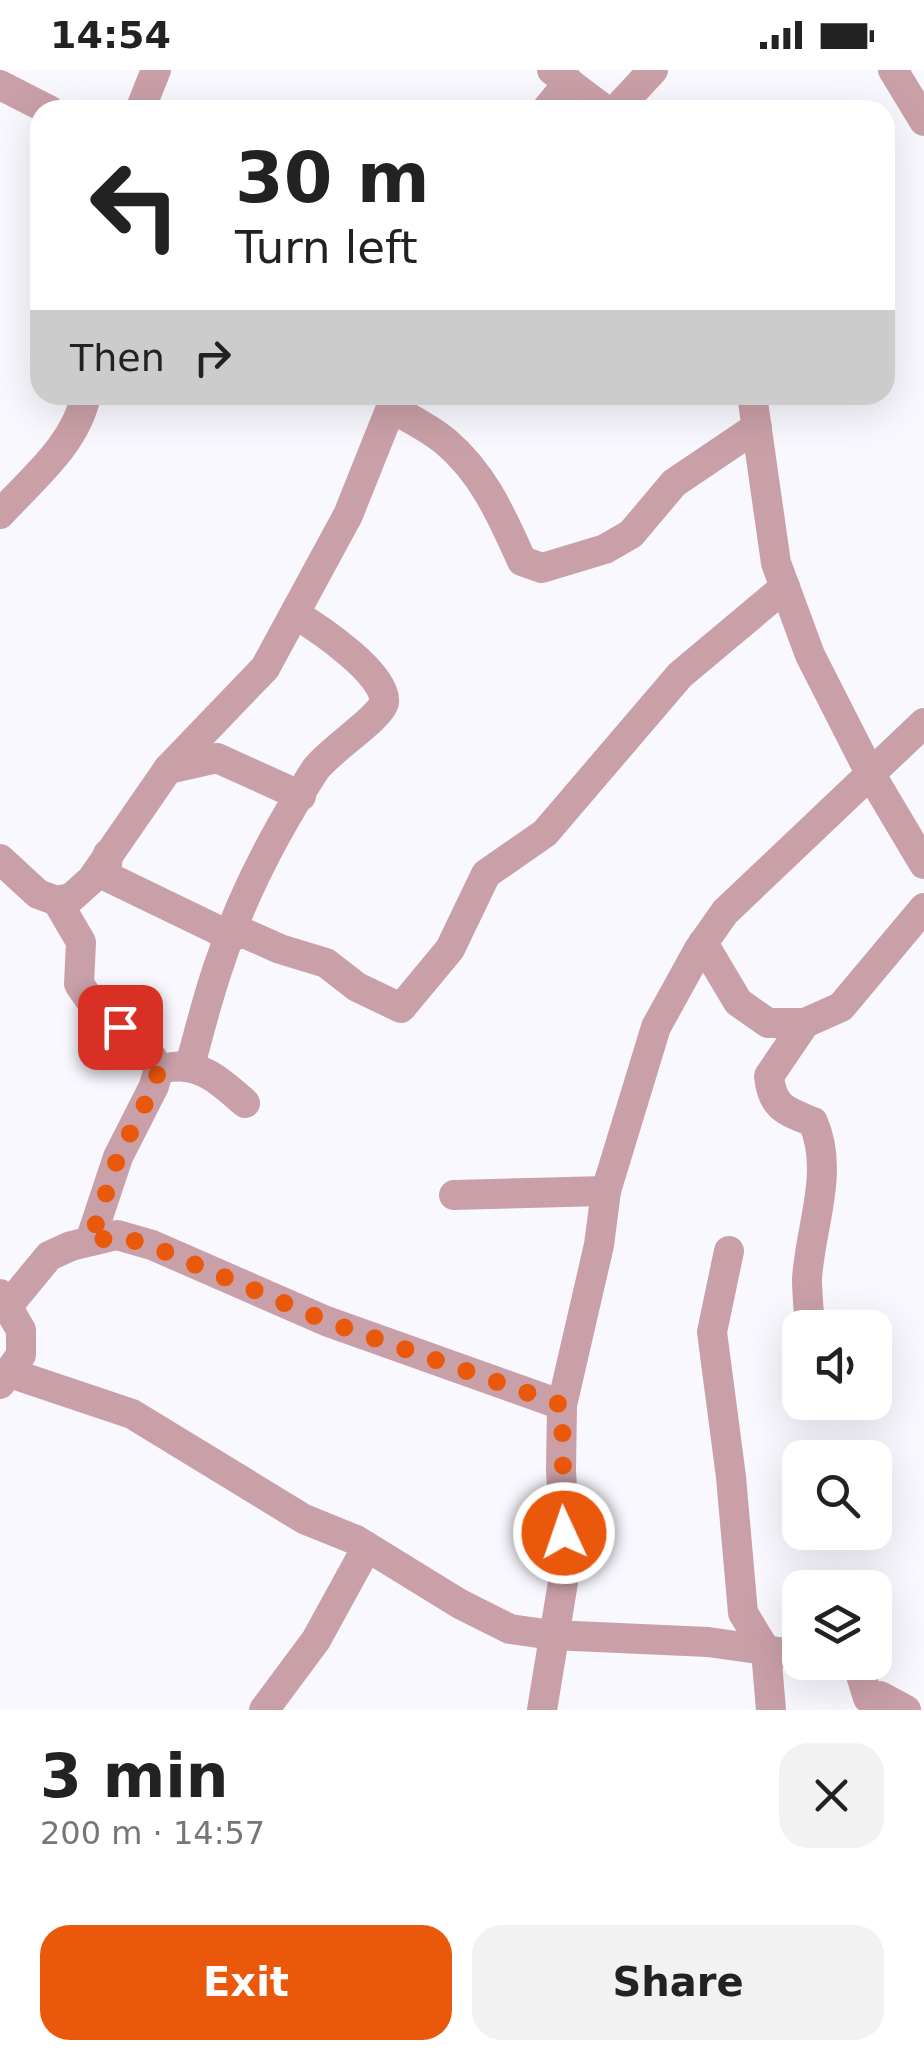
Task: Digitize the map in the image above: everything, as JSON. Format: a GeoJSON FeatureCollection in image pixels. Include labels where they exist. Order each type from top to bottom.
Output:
{"type":"FeatureCollection","features":[{"type":"Feature","properties":{"kind":"street"},"geometry":{"type":"LineString","coordinates":[[144,100],[156,70]]}},
{"type":"Feature","properties":{"kind":"street"},"geometry":{"type":"LineString","coordinates":[[625,100],[652,70]]}},
{"type":"Feature","properties":{"kind":"street"},"geometry":{"type":"LineString","coordinates":[[893,70],[924,121]]}},
{"type":"Feature","properties":{"kind":"street"},"geometry":{"type":"LineString","coordinates":[[550,100],[560,76],[592,100]]}},
{"type":"Feature","properties":{"kind":"street"},"geometry":{"type":"LineString","coordinates":[[0,86],[30,101]]}},
{"type":"Feature","properties":{"kind":"street"},"geometry":{"type":"LineString","coordinates":[[0,514],[68,440],[84,405]]}},
{"type":"Feature","properties":{"kind":"street"},"geometry":{"type":"LineString","coordinates":[[58,902],[71,898],[92,878],[168,770],[265,668],[348,515],[394,405]]}},
{"type":"Feature","properties":{"kind":"street"},"geometry":{"type":"LineString","coordinates":[[399,405],[464,459],[490,492],[522,561],[542,568],[606,549],[631,534],[674,484],[757,426]]}},
{"type":"Feature","properties":{"kind":"street"},"geometry":{"type":"LineString","coordinates":[[754,405],[776,563],[810,656],[870,775],[924,864]]}},
{"type":"Feature","properties":{"kind":"street"},"geometry":{"type":"LineString","coordinates":[[108,854],[106,876],[230,936],[244,934],[326,962],[357,987],[401,1008],[450,950],[486,874],[546,832],[680,675],[785,588]]}},
{"type":"Feature","properties":{"kind":"street"},"geometry":{"type":"LineString","coordinates":[[190,1064],[220,958],[246,894],[317,767],[350,734],[381,713],[385,700],[381,682],[321,630],[295,614]]}},
{"type":"Feature","properties":{"kind":"street"},"geometry":{"type":"LineString","coordinates":[[542,1710],[566,1564],[562,1405],[599,1245],[606,1191],[656,1027],[703,943],[726,912],[924,722]]}},
{"type":"Feature","properties":{"kind":"street"},"geometry":{"type":"LineString","coordinates":[[168,770],[216,758],[301,796]]}},
{"type":"Feature","properties":{"kind":"street"},"geometry":{"type":"LineString","coordinates":[[0,860],[38,894],[58,902],[81,942],[79,984],[99,1013],[141,1041],[159,1068],[118,1157],[90,1242]]}},
{"type":"Feature","properties":{"kind":"street"},"geometry":{"type":"LineString","coordinates":[[703,943],[738,1002],[768,1023],[805,1023],[841,1008],[924,908]]}},
{"type":"Feature","properties":{"kind":"street"},"geometry":{"type":"LineString","coordinates":[[805,1023],[769,1076],[771,1094],[783,1109],[813,1122],[822,1143],[822,1181],[807,1280],[809,1310]]}},
{"type":"Feature","properties":{"kind":"street"},"geometry":{"type":"LineString","coordinates":[[159,1068],[190,1064],[224,1084],[245,1103]]}},
{"type":"Feature","properties":{"kind":"street"},"geometry":{"type":"LineString","coordinates":[[454,1196],[606,1191]]}},
{"type":"Feature","properties":{"kind":"street"},"geometry":{"type":"LineString","coordinates":[[562,1405],[326,1321],[152,1246],[118,1236],[48,1256],[4,1300],[21,1330],[21,1355],[4,1378],[132,1414],[304,1519],[367,1547],[460,1604],[510,1629],[708,1642],[782,1653]]}},
{"type":"Feature","properties":{"kind":"street"},"geometry":{"type":"LineString","coordinates":[[730,1250],[712,1332],[731,1476],[743,1613],[766,1651],[771,1710]]}},
{"type":"Feature","properties":{"kind":"street"},"geometry":{"type":"LineString","coordinates":[[264,1710],[316,1640],[367,1547]]}},
{"type":"Feature","properties":{"kind":"street"},"geometry":{"type":"LineString","coordinates":[[862,1680],[868,1698],[880,1696],[906,1710]]}},
{"type":"Feature","properties":{"kind":"street"},"geometry":{"type":"LineString","coordinates":[[915,1710],[924,1708]]}},
{"type":"Feature","properties":{"kind":"route"},"geometry":{"type":"LineString","coordinates":[[120,1027],[141,1041],[159,1068],[118,1157],[90,1242],[118,1236],[152,1246],[326,1321],[562,1405],[564,1533]]}}]}
